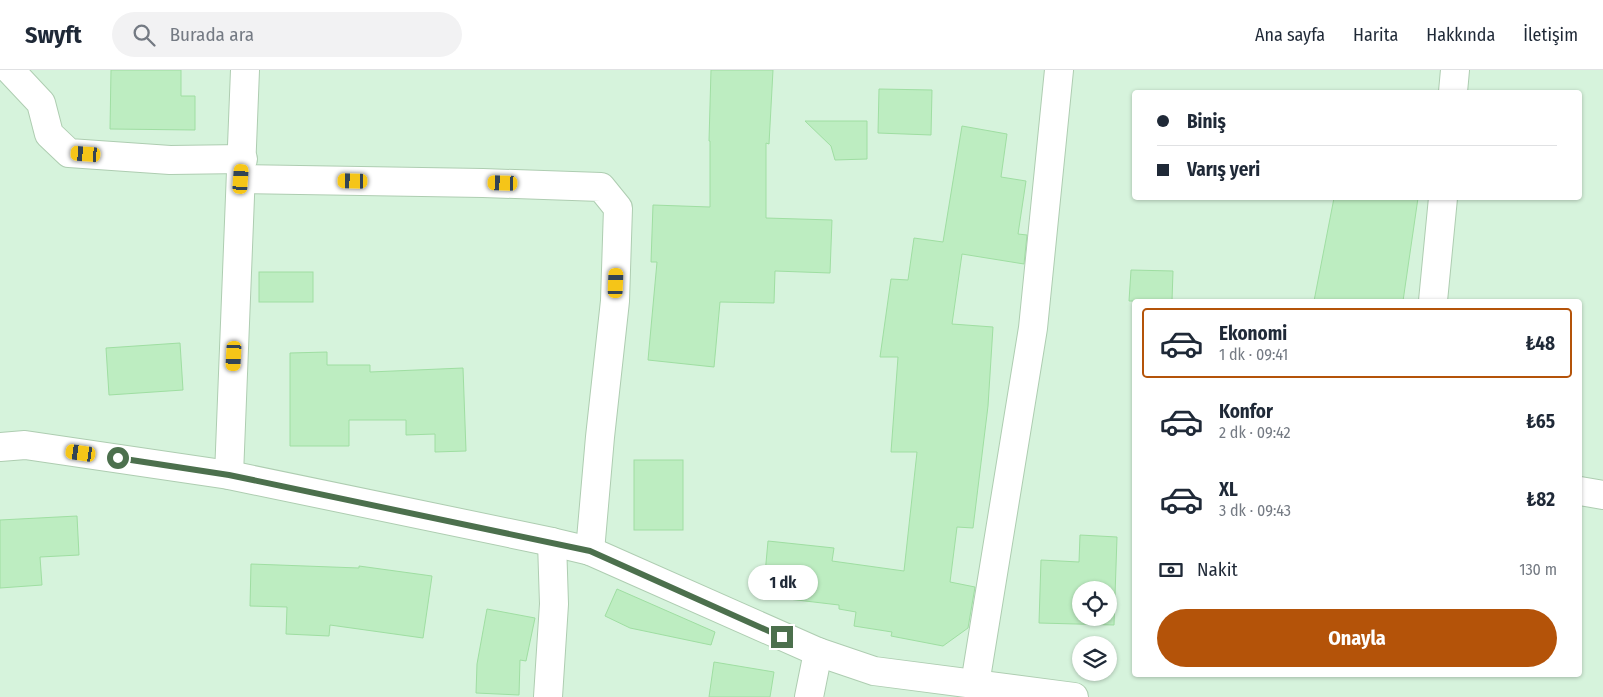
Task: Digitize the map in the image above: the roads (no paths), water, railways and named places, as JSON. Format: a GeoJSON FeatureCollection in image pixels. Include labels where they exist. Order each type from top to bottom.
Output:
{"type":"FeatureCollection","features":[{"type":"Feature","properties":{"kind":"street"},"geometry":{"type":"LineString","coordinates":[[10,70],[41,103],[49,134],[69,153],[170,160],[242,169],[484,183],[601,187],[618,208],[615,301],[590,551]]}},
{"type":"Feature","properties":{"kind":"street"},"geometry":{"type":"LineString","coordinates":[[229,475],[245,70]]}},
{"type":"Feature","properties":{"kind":"street"},"geometry":{"type":"LineString","coordinates":[[975,684],[1033,328],[1059,70]]}},
{"type":"Feature","properties":{"kind":"street"},"geometry":{"type":"LineString","coordinates":[[1452,90],[1454,70]]}},
{"type":"Feature","properties":{"kind":"street"},"geometry":{"type":"LineString","coordinates":[[1433,299],[1443,200]]}},
{"type":"Feature","properties":{"kind":"street"},"geometry":{"type":"LineString","coordinates":[[0,447],[25,445],[229,475],[552,542],[590,551],[818,652],[874,671],[1074,697]]}},
{"type":"Feature","properties":{"kind":"street"},"geometry":{"type":"LineString","coordinates":[[1582,491],[1603,494]]}},
{"type":"Feature","properties":{"kind":"street"},"geometry":{"type":"LineString","coordinates":[[548,697],[554,604],[552,542]]}},
{"type":"Feature","properties":{"kind":"street"},"geometry":{"type":"LineString","coordinates":[[809,697],[818,652]]}}]}
